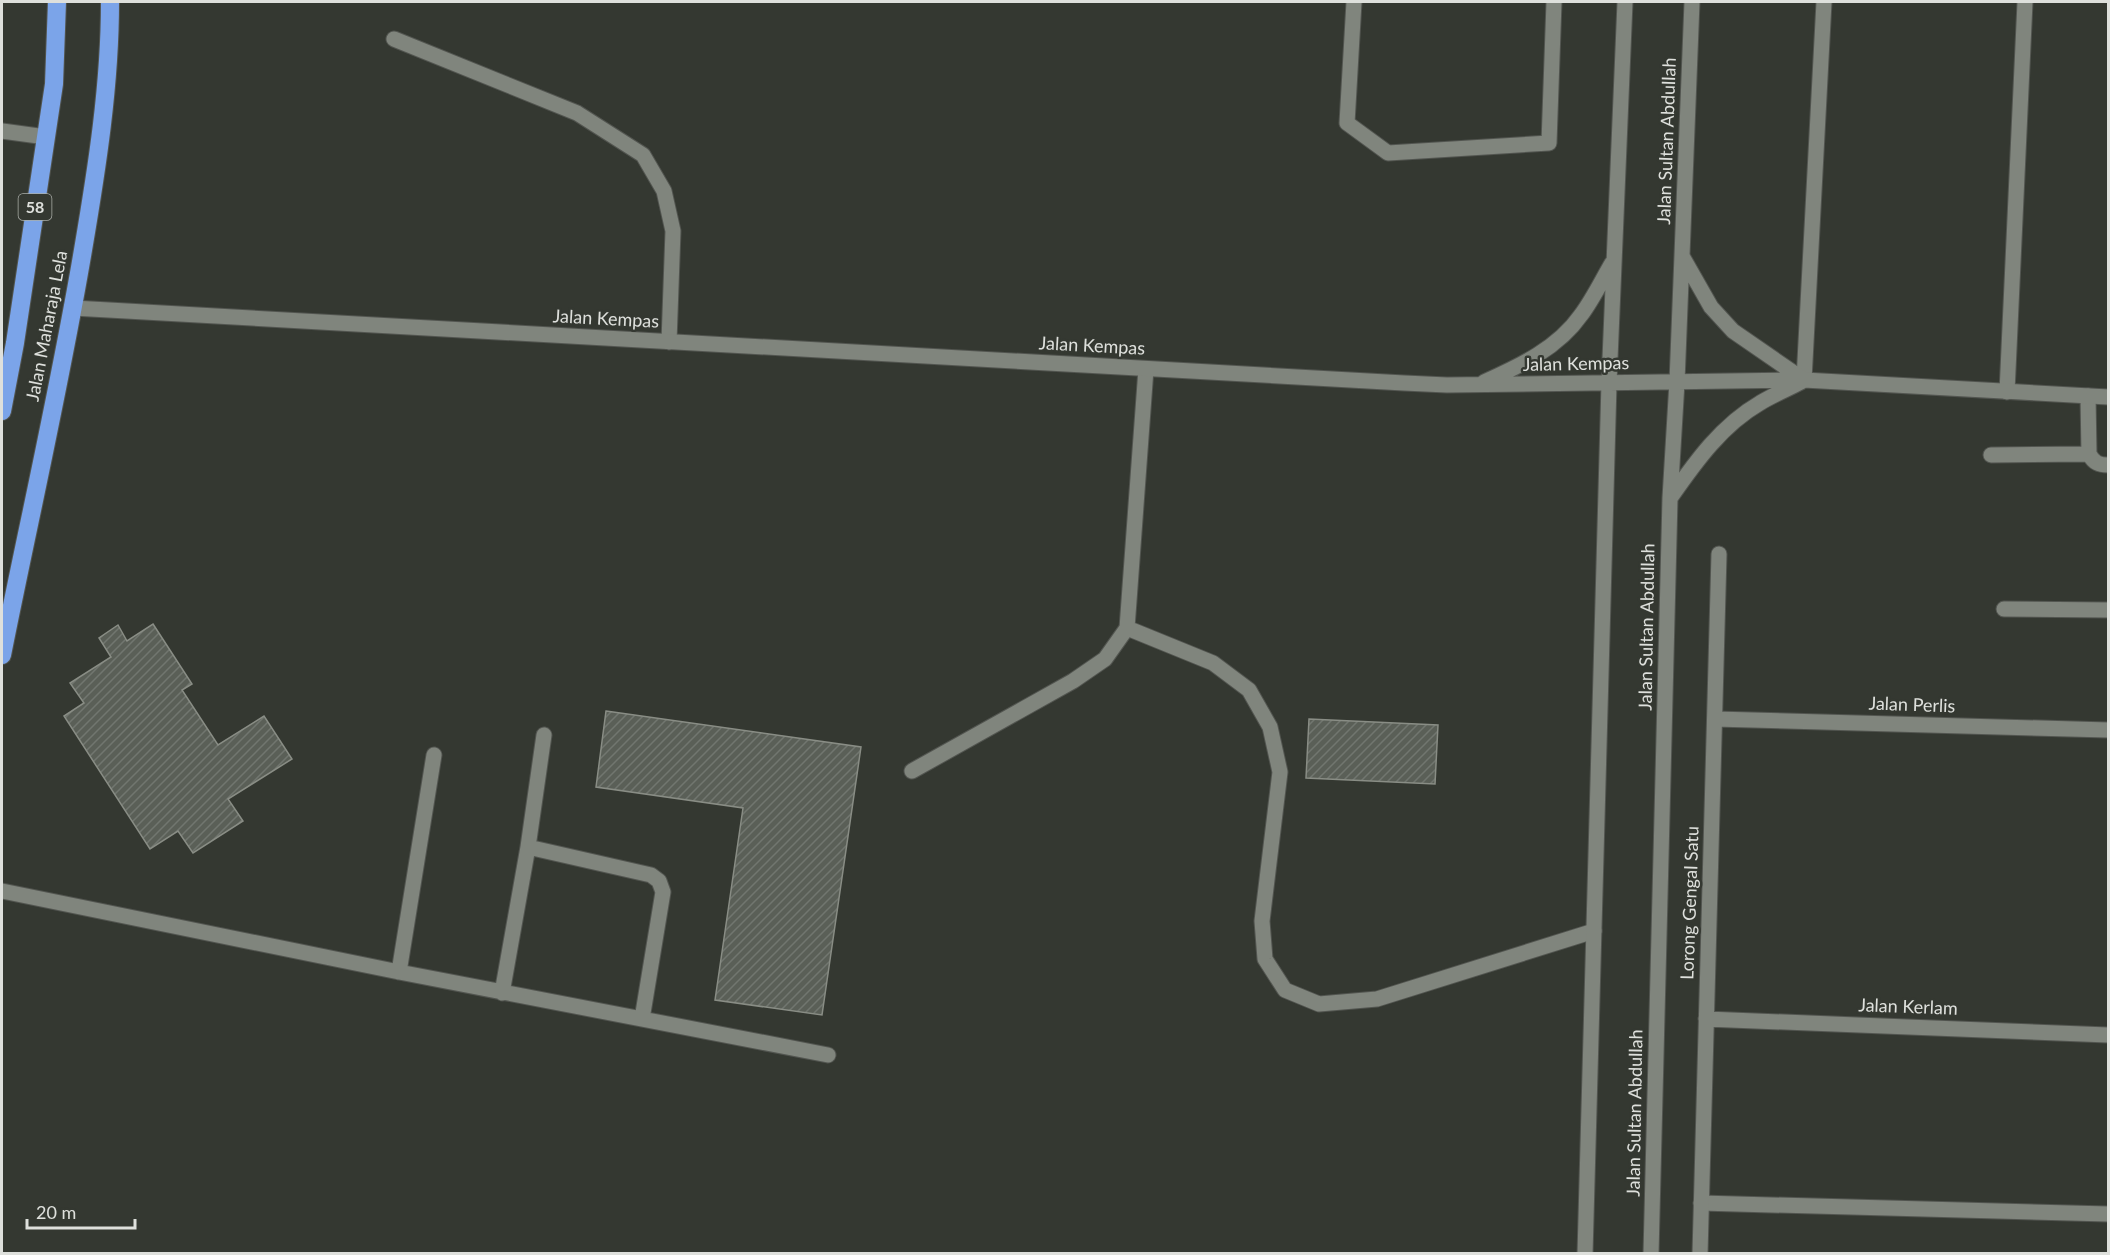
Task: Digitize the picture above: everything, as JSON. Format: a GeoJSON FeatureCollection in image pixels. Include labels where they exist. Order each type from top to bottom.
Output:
{"type":"FeatureCollection","features":[{"type":"Feature","properties":{"kind":"highway","name":"Jalan Maharaja Lela"},"geometry":{"type":"LineString","coordinates":[[2,411],[15,343],[54,84],[57,2]]}},
{"type":"Feature","properties":{"kind":"highway","name":"Jalan Maharaja Lela"},"geometry":{"type":"LineString","coordinates":[[2,656],[73,308],[95,178],[110,42],[110,2]]}},
{"type":"Feature","properties":{"kind":"street"},"geometry":{"type":"LineString","coordinates":[[1354,2],[1347,123],[1388,153],[1549,143],[1554,2]]}},
{"type":"Feature","properties":{"kind":"street"},"geometry":{"type":"LineString","coordinates":[[1584,1254],[1609,383],[1625,2]]}},
{"type":"Feature","properties":{"kind":"street","name":"Jalan Sultan Abdullah"},"geometry":{"type":"LineString","coordinates":[[1651,1254],[1670,498],[1677,382],[1692,2]]}},
{"type":"Feature","properties":{"kind":"street"},"geometry":{"type":"LineString","coordinates":[[1804,380],[1824,2]]}},
{"type":"Feature","properties":{"kind":"street"},"geometry":{"type":"LineString","coordinates":[[2007,392],[2025,2]]}},
{"type":"Feature","properties":{"kind":"street"},"geometry":{"type":"LineString","coordinates":[[394,39],[577,113],[643,155],[664,191],[673,231],[669,342]]}},
{"type":"Feature","properties":{"kind":"street"},"geometry":{"type":"LineString","coordinates":[[2,131],[46,137]]}},
{"type":"Feature","properties":{"kind":"street"},"geometry":{"type":"LineString","coordinates":[[1682,255],[1711,307],[1733,331],[1804,380]]}},
{"type":"Feature","properties":{"kind":"street"},"geometry":{"type":"LineString","coordinates":[[1478,384],[1523,365],[1554,344],[1580,316],[1613,261]]}},
{"type":"Feature","properties":{"kind":"street","name":"Jalan Kempas"},"geometry":{"type":"LineString","coordinates":[[73,308],[1384,382],[1478,384],[1804,380],[2109,397]]}},
{"type":"Feature","properties":{"kind":"street"},"geometry":{"type":"LineString","coordinates":[[912,771],[1073,681],[1104,659],[1127,628],[1146,369]]}},
{"type":"Feature","properties":{"kind":"street"},"geometry":{"type":"LineString","coordinates":[[1670,498],[1699,457],[1724,430],[1759,403],[1804,380]]}},
{"type":"Feature","properties":{"kind":"street"},"geometry":{"type":"LineString","coordinates":[[2088,396],[2089,454],[2094,462],[2109,465]]}},
{"type":"Feature","properties":{"kind":"street"},"geometry":{"type":"LineString","coordinates":[[1991,455],[2089,454]]}},
{"type":"Feature","properties":{"kind":"street","name":"Lorong Gengal Satu"},"geometry":{"type":"LineString","coordinates":[[1700,1254],[1719,554]]}},
{"type":"Feature","properties":{"kind":"street"},"geometry":{"type":"LineString","coordinates":[[2004,609],[2109,610]]}},
{"type":"Feature","properties":{"kind":"street"},"geometry":{"type":"LineString","coordinates":[[1127,628],[1213,663],[1249,690],[1270,727],[1280,772],[1262,921],[1265,959],[1285,990],[1319,1004],[1377,999],[1594,931]]}},
{"type":"Feature","properties":{"kind":"street","name":"Jalan Perlis"},"geometry":{"type":"LineString","coordinates":[[1715,719],[2109,730]]}},
{"type":"Feature","properties":{"kind":"street"},"geometry":{"type":"LineString","coordinates":[[502,993],[528,847],[544,735]]}},
{"type":"Feature","properties":{"kind":"street"},"geometry":{"type":"LineString","coordinates":[[399,972],[434,755]]}},
{"type":"Feature","properties":{"kind":"street"},"geometry":{"type":"LineString","coordinates":[[528,847],[651,875],[659,881],[663,892],[642,1019]]}},
{"type":"Feature","properties":{"kind":"street"},"geometry":{"type":"LineString","coordinates":[[2,891],[502,993],[828,1055]]}},
{"type":"Feature","properties":{"kind":"street","name":"Jalan Kerlam"},"geometry":{"type":"LineString","coordinates":[[1706,1018],[2109,1035]]}},
{"type":"Feature","properties":{"kind":"street"},"geometry":{"type":"LineString","coordinates":[[1701,1203],[2109,1214]]}},
{"type":"Feature","properties":{"kind":"building"},"geometry":{"type":"Polygon","coordinates":[[[153,624],[192,684],[182,690],[218,745],[264,716],[292,759],[228,799],[243,821],[193,853],[178,831],[150,849],[64,716],[84,703],[70,683],[111,657],[99,638],[118,625],[127,641],[153,624]]]}},
{"type":"Feature","properties":{"kind":"building"},"geometry":{"type":"Polygon","coordinates":[[[606,711],[861,747],[822,1015],[715,1000],[743,808],[596,787],[606,711]]]}},
{"type":"Feature","properties":{"kind":"building"},"geometry":{"type":"Polygon","coordinates":[[[1309,719],[1438,725],[1435,784],[1306,778],[1309,719]]]}}]}
